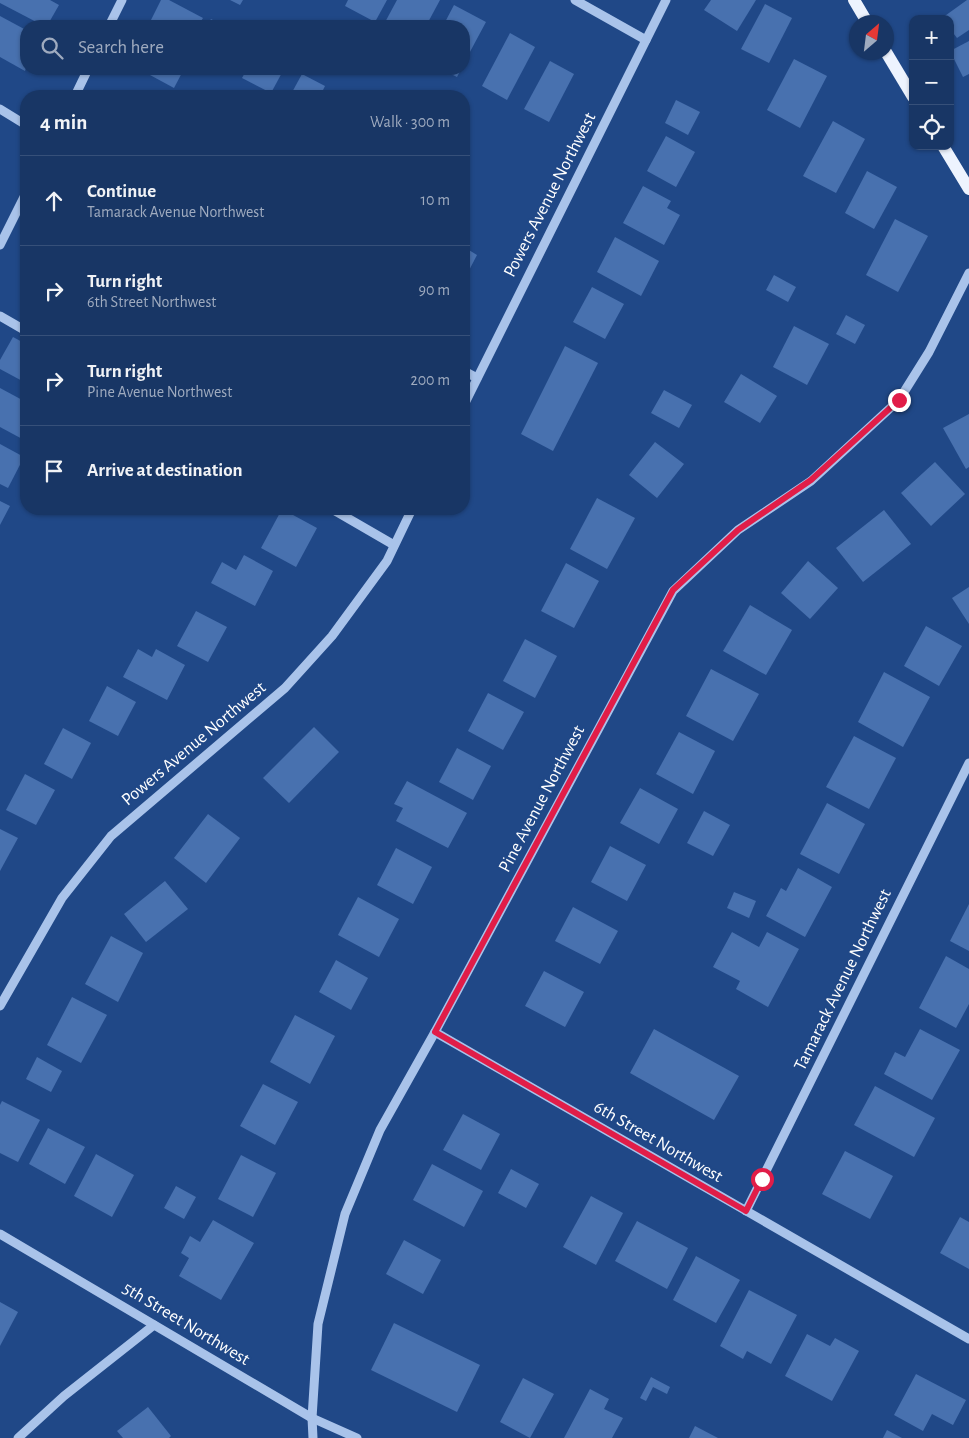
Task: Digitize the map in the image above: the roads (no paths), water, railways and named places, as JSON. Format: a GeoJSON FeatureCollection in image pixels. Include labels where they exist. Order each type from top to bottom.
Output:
{"type":"FeatureCollection","features":[{"type":"Feature","properties":{"kind":"main road"},"geometry":{"type":"LineString","coordinates":[[854,0],[863,15]]}},
{"type":"Feature","properties":{"kind":"main road"},"geometry":{"type":"LineString","coordinates":[[891,60],[909,90]]}},
{"type":"Feature","properties":{"kind":"main road"},"geometry":{"type":"LineString","coordinates":[[945,150],[969,189]]}},
{"type":"Feature","properties":{"kind":"street"},"geometry":{"type":"LineString","coordinates":[[112,20],[122,0]]}},
{"type":"Feature","properties":{"kind":"street"},"geometry":{"type":"LineString","coordinates":[[575,0],[646,40]]}},
{"type":"Feature","properties":{"kind":"street","name":"Powers Avenue Northwest"},"geometry":{"type":"LineString","coordinates":[[470,393],[666,0]]}},
{"type":"Feature","properties":{"kind":"street"},"geometry":{"type":"LineString","coordinates":[[78,90],[85,75]]}},
{"type":"Feature","properties":{"kind":"street"},"geometry":{"type":"LineString","coordinates":[[0,109],[20,121]]}},
{"type":"Feature","properties":{"kind":"street"},"geometry":{"type":"LineString","coordinates":[[0,245],[20,205]]}},
{"type":"Feature","properties":{"kind":"street","name":"Pine Avenue Northwest"},"geometry":{"type":"LineString","coordinates":[[313,1438],[312,1418],[318,1324],[345,1214],[380,1130],[435,1032],[673,590],[738,530],[811,480],[899,400],[929,352],[969,273]]}},
{"type":"Feature","properties":{"kind":"street"},"geometry":{"type":"LineString","coordinates":[[0,316],[20,328]]}},
{"type":"Feature","properties":{"kind":"street"},"geometry":{"type":"LineString","coordinates":[[470,374],[477,378]]}},
{"type":"Feature","properties":{"kind":"street"},"geometry":{"type":"LineString","coordinates":[[342,515],[394,545]]}},
{"type":"Feature","properties":{"kind":"street","name":"Powers Avenue Northwest"},"geometry":{"type":"LineString","coordinates":[[0,1006],[62,898],[111,836],[285,688],[332,636],[387,561],[409,515]]}},
{"type":"Feature","properties":{"kind":"street","name":"Tamarack Avenue Northwest"},"geometry":{"type":"LineString","coordinates":[[746,1211],[969,762]]}},
{"type":"Feature","properties":{"kind":"street","name":"6th Street Northwest"},"geometry":{"type":"LineString","coordinates":[[435,1032],[969,1339]]}},
{"type":"Feature","properties":{"kind":"street","name":"5th Street Northwest"},"geometry":{"type":"LineString","coordinates":[[0,1234],[312,1418],[357,1438]]}},
{"type":"Feature","properties":{"kind":"street"},"geometry":{"type":"LineString","coordinates":[[18,1438],[64,1396],[154,1325]]}}]}
